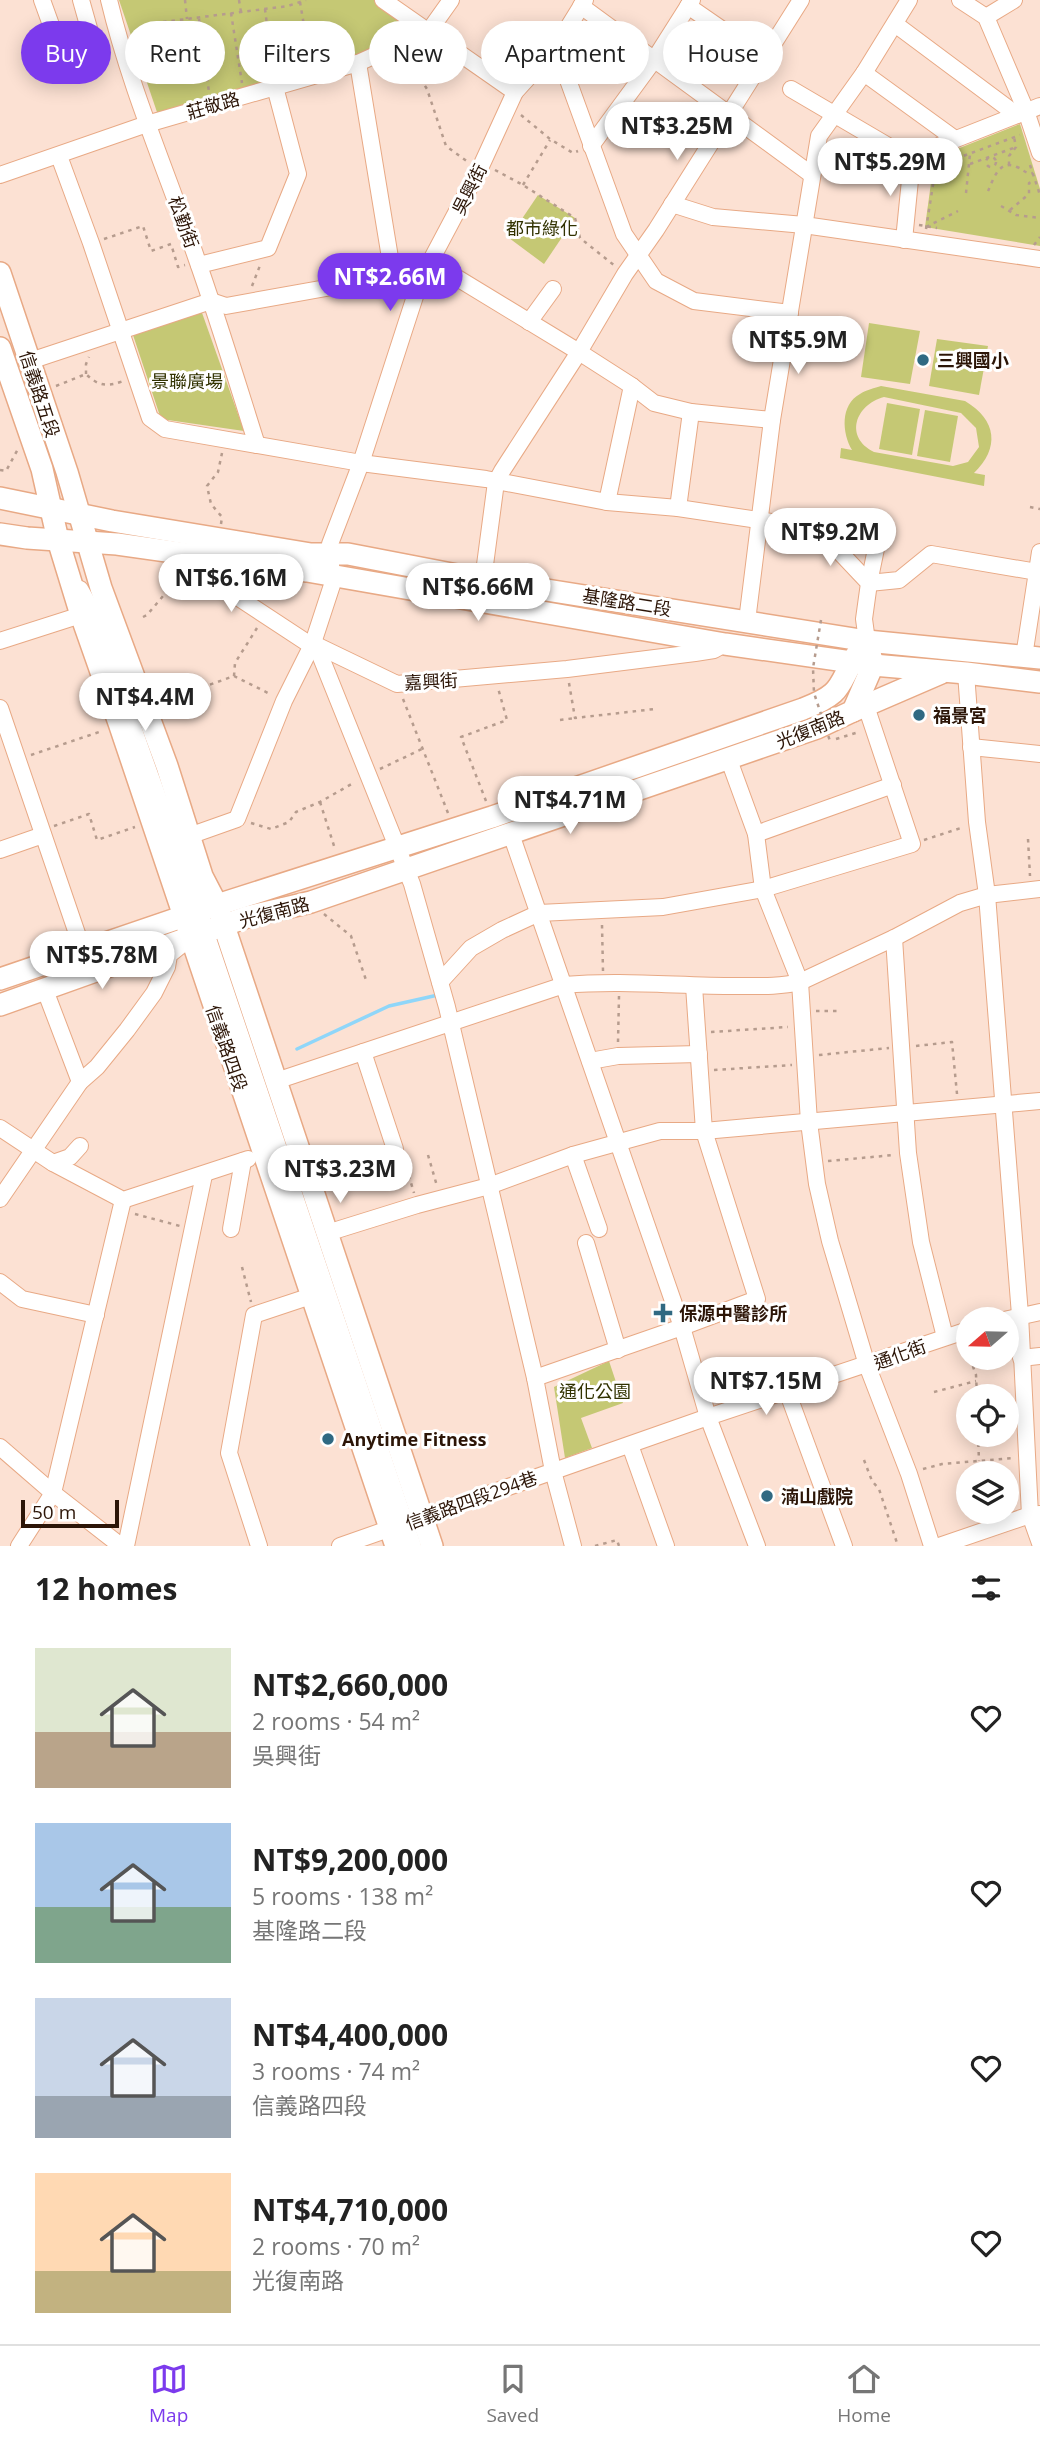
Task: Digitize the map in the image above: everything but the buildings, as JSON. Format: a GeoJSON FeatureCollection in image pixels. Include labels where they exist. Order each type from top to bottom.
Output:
{"type":"FeatureCollection","features":[{"type":"Feature","properties":{"kind":"main road","name":"信義路五段"},"geometry":{"type":"LineString","coordinates":[[0,273],[80,515]]}},
{"type":"Feature","properties":{"kind":"main road","name":"信義路五段"},"geometry":{"type":"LineString","coordinates":[[0,348],[42,469],[50,508]]}},
{"type":"Feature","properties":{"kind":"main road","name":"基隆路二段"},"geometry":{"type":"LineString","coordinates":[[0,498],[80,515],[311,554],[348,554],[483,580],[867,641],[1034,657]]}},
{"type":"Feature","properties":{"kind":"main road","name":"信義路四段"},"geometry":{"type":"LineString","coordinates":[[50,508],[81,615],[119,723],[200,911],[311,1296],[403,1529],[432,1546]]}},
{"type":"Feature","properties":{"kind":"main road","name":"信義路四段"},"geometry":{"type":"LineString","coordinates":[[80,515],[119,640],[167,766],[202,876],[200,911],[207,933],[276,1081],[327,1233],[403,1529]]}},
{"type":"Feature","properties":{"kind":"main road","name":"基隆路二段"},"geometry":{"type":"LineString","coordinates":[[0,534],[117,544],[331,576],[725,643],[873,665],[1040,682]]}},
{"type":"Feature","properties":{"kind":"main road","name":"光復南路"},"geometry":{"type":"LineString","coordinates":[[0,979],[492,817],[825,701],[841,688],[852,662],[867,641]]}},
{"type":"Feature","properties":{"kind":"main road"},"geometry":{"type":"LineString","coordinates":[[867,641],[873,665]]}},
{"type":"Feature","properties":{"kind":"main road","name":"光復南路"},"geometry":{"type":"LineString","coordinates":[[0,1005],[247,917],[311,902],[817,729],[859,708],[873,665]]}},
{"type":"Feature","properties":{"kind":"main road"},"geometry":{"type":"LineString","coordinates":[[859,708],[956,672]]}},
{"type":"Feature","properties":{"kind":"street"},"geometry":{"type":"LineString","coordinates":[[42,0],[51,21]]}},
{"type":"Feature","properties":{"kind":"street"},"geometry":{"type":"LineString","coordinates":[[81,0],[87,21]]}},
{"type":"Feature","properties":{"kind":"street","name":"松勤街"},"geometry":{"type":"LineString","coordinates":[[109,0],[147,124],[198,262],[257,445]]}},
{"type":"Feature","properties":{"kind":"street"},"geometry":{"type":"LineString","coordinates":[[383,0],[414,21]]}},
{"type":"Feature","properties":{"kind":"street"},"geometry":{"type":"LineString","coordinates":[[436,21],[451,0]]}},
{"type":"Feature","properties":{"kind":"street"},"geometry":{"type":"LineString","coordinates":[[483,580],[496,482],[625,274],[656,230],[801,0]]}},
{"type":"Feature","properties":{"kind":"street"},"geometry":{"type":"LineString","coordinates":[[747,621],[772,420],[819,136],[864,73],[909,0]]}},
{"type":"Feature","properties":{"kind":"street"},"geometry":{"type":"LineString","coordinates":[[960,0],[986,17],[1028,111],[1034,157]]}},
{"type":"Feature","properties":{"kind":"street"},"geometry":{"type":"LineString","coordinates":[[986,17],[1014,0]]}},
{"type":"Feature","properties":{"kind":"street"},"geometry":{"type":"LineString","coordinates":[[583,3],[654,60],[812,175]]}},
{"type":"Feature","properties":{"kind":"street","name":"吳興街"},"geometry":{"type":"LineString","coordinates":[[572,21],[583,3]]}},
{"type":"Feature","properties":{"kind":"street"},"geometry":{"type":"LineString","coordinates":[[591,146],[654,60],[690,3],[712,21]]}},
{"type":"Feature","properties":{"kind":"street"},"geometry":{"type":"LineString","coordinates":[[895,24],[1028,111]]}},
{"type":"Feature","properties":{"kind":"street"},"geometry":{"type":"LineString","coordinates":[[111,33],[117,31]]}},
{"type":"Feature","properties":{"kind":"street","name":"莊敬路"},"geometry":{"type":"LineString","coordinates":[[355,63],[369,57]]}},
{"type":"Feature","properties":{"kind":"street"},"geometry":{"type":"LineString","coordinates":[[358,62],[393,276]]}},
{"type":"Feature","properties":{"kind":"street"},"geometry":{"type":"LineString","coordinates":[[467,62],[511,98]]}},
{"type":"Feature","properties":{"kind":"street"},"geometry":{"type":"LineString","coordinates":[[864,73],[955,139]]}},
{"type":"Feature","properties":{"kind":"street","name":"莊敬路"},"geometry":{"type":"LineString","coordinates":[[0,175],[147,124],[284,84]]}},
{"type":"Feature","properties":{"kind":"street","name":"吳興街"},"geometry":{"type":"LineString","coordinates":[[237,819],[284,701],[314,645],[332,585],[330,544],[361,463],[420,281],[481,167],[511,98],[523,84]]}},
{"type":"Feature","properties":{"kind":"street"},"geometry":{"type":"LineString","coordinates":[[569,84],[624,234],[656,281],[694,301],[790,313]]}},
{"type":"Feature","properties":{"kind":"street"},"geometry":{"type":"LineString","coordinates":[[198,262],[268,247],[298,174],[275,87]]}},
{"type":"Feature","properties":{"kind":"street"},"geometry":{"type":"LineString","coordinates":[[791,89],[912,160]]}},
{"type":"Feature","properties":{"kind":"street"},"geometry":{"type":"LineString","coordinates":[[912,160],[955,139],[1028,111]]}},
{"type":"Feature","properties":{"kind":"street"},"geometry":{"type":"LineString","coordinates":[[59,156],[150,418],[164,429],[607,502],[678,508],[818,529],[869,583]]}},
{"type":"Feature","properties":{"kind":"street"},"geometry":{"type":"LineString","coordinates":[[904,240],[912,160]]}},
{"type":"Feature","properties":{"kind":"street"},"geometry":{"type":"LineString","coordinates":[[672,204],[713,217],[804,225],[904,240],[1037,252]]}},
{"type":"Feature","properties":{"kind":"street"},"geometry":{"type":"LineString","coordinates":[[431,262],[579,352],[654,403],[691,412],[772,420]]}},
{"type":"Feature","properties":{"kind":"street"},"geometry":{"type":"LineString","coordinates":[[30,362],[211,301],[226,306],[393,276],[420,281]]}},
{"type":"Feature","properties":{"kind":"street"},"geometry":{"type":"LineString","coordinates":[[529,322],[553,289]]}},
{"type":"Feature","properties":{"kind":"street"},"geometry":{"type":"LineString","coordinates":[[607,502],[632,386]]}},
{"type":"Feature","properties":{"kind":"street"},"geometry":{"type":"LineString","coordinates":[[678,508],[691,412]]}},
{"type":"Feature","properties":{"kind":"street"},"geometry":{"type":"LineString","coordinates":[[867,641],[864,619],[879,534]]}},
{"type":"Feature","properties":{"kind":"street"},"geometry":{"type":"LineString","coordinates":[[58,540],[90,607],[200,911]]}},
{"type":"Feature","properties":{"kind":"street"},"geometry":{"type":"LineString","coordinates":[[1034,657],[1025,650],[1037,595],[1040,552]]}},
{"type":"Feature","properties":{"kind":"street","name":"嘉興街"},"geometry":{"type":"LineString","coordinates":[[170,553],[314,645],[397,684],[567,669],[714,650],[725,643]]}},
{"type":"Feature","properties":{"kind":"street"},"geometry":{"type":"LineString","coordinates":[[869,583],[898,580],[931,554],[1037,572]]}},
{"type":"Feature","properties":{"kind":"street"},"geometry":{"type":"LineString","coordinates":[[0,641],[81,615]]}},
{"type":"Feature","properties":{"kind":"street"},"geometry":{"type":"LineString","coordinates":[[314,645],[399,847],[441,984],[535,1378],[553,1471],[573,1546]]}},
{"type":"Feature","properties":{"kind":"street"},"geometry":{"type":"LineString","coordinates":[[956,672],[971,747],[987,895],[1002,1104],[1012,1307]]}},
{"type":"Feature","properties":{"kind":"street"},"geometry":{"type":"LineString","coordinates":[[0,708],[83,951]]}},
{"type":"Feature","properties":{"kind":"street"},"geometry":{"type":"LineString","coordinates":[[441,984],[471,948],[502,930],[539,914],[663,907],[763,889],[912,844],[893,785],[859,708]]}},
{"type":"Feature","properties":{"kind":"street"},"geometry":{"type":"LineString","coordinates":[[971,747],[1040,754]]}},
{"type":"Feature","properties":{"kind":"street"},"geometry":{"type":"LineString","coordinates":[[729,760],[756,834],[763,889],[800,982],[808,1122],[813,1163],[831,1241],[867,1365],[909,1474],[932,1546]]}},
{"type":"Feature","properties":{"kind":"street"},"geometry":{"type":"LineString","coordinates":[[756,834],[893,785]]}},
{"type":"Feature","properties":{"kind":"street"},"geometry":{"type":"LineString","coordinates":[[189,836],[237,819]]}},
{"type":"Feature","properties":{"kind":"street"},"geometry":{"type":"LineString","coordinates":[[0,850],[43,833]]}},
{"type":"Feature","properties":{"kind":"street"},"geometry":{"type":"LineString","coordinates":[[511,834],[682,1328],[708,1417],[757,1546]]}},
{"type":"Feature","properties":{"kind":"street"},"geometry":{"type":"LineString","coordinates":[[276,1081],[564,985],[611,982],[694,986],[784,985],[800,982],[894,938],[960,903],[987,895],[1036,889]]}},
{"type":"Feature","properties":{"kind":"street"},"geometry":{"type":"LineString","coordinates":[[0,1199],[45,1154],[80,1083],[97,1066],[154,993],[167,967],[169,955],[207,933]]}},
{"type":"Feature","properties":{"kind":"street","name":"信義路四段"},"geometry":{"type":"LineString","coordinates":[[207,933],[403,1529],[413,1546]]}},
{"type":"Feature","properties":{"kind":"street"},"geometry":{"type":"LineString","coordinates":[[894,938],[908,1153],[921,1242],[945,1337]]}},
{"type":"Feature","properties":{"kind":"street"},"geometry":{"type":"LineString","coordinates":[[535,1378],[682,1328],[757,1299],[704,1131],[694,986]]}},
{"type":"Feature","properties":{"kind":"street"},"geometry":{"type":"LineString","coordinates":[[45,990],[80,1083]]}},
{"type":"Feature","properties":{"kind":"street"},"geometry":{"type":"LineString","coordinates":[[363,1052],[395,1149]]}},
{"type":"Feature","properties":{"kind":"street"},"geometry":{"type":"LineString","coordinates":[[590,1061],[618,1056],[699,1063]]}},
{"type":"Feature","properties":{"kind":"street"},"geometry":{"type":"LineString","coordinates":[[327,1233],[489,1186],[573,1154],[660,1131],[704,1131],[1040,1101]]}},
{"type":"Feature","properties":{"kind":"street"},"geometry":{"type":"LineString","coordinates":[[0,1128],[122,1205]]}},
{"type":"Feature","properties":{"kind":"street"},"geometry":{"type":"LineString","coordinates":[[45,1154],[69,1157],[80,1146]]}},
{"type":"Feature","properties":{"kind":"street"},"geometry":{"type":"LineString","coordinates":[[573,1154],[599,1229]]}},
{"type":"Feature","properties":{"kind":"street"},"geometry":{"type":"LineString","coordinates":[[122,1205],[245,1160],[231,1229]]}},
{"type":"Feature","properties":{"kind":"street"},"geometry":{"type":"LineString","coordinates":[[0,1447],[53,1493],[123,1546],[204,1175]]}},
{"type":"Feature","properties":{"kind":"street"},"geometry":{"type":"LineString","coordinates":[[19,1546],[53,1493],[122,1205]]}},
{"type":"Feature","properties":{"kind":"street"},"geometry":{"type":"LineString","coordinates":[[586,1243],[618,1350]]}},
{"type":"Feature","properties":{"kind":"street"},"geometry":{"type":"LineString","coordinates":[[0,1282],[22,1299],[96,1315]]}},
{"type":"Feature","properties":{"kind":"street"},"geometry":{"type":"LineString","coordinates":[[259,1546],[229,1453],[254,1315],[311,1296]]}},
{"type":"Feature","properties":{"kind":"street"},"geometry":{"type":"LineString","coordinates":[[1019,1316],[1040,1312]]}},
{"type":"Feature","properties":{"kind":"street","name":"通化街"},"geometry":{"type":"LineString","coordinates":[[553,1471],[956,1334]]}},
{"type":"Feature","properties":{"kind":"street"},"geometry":{"type":"LineString","coordinates":[[1019,1349],[1027,1457],[1034,1475],[1035,1514],[1040,1543]]}},
{"type":"Feature","properties":{"kind":"street"},"geometry":{"type":"LineString","coordinates":[[1021,1358],[1040,1356]]}},
{"type":"Feature","properties":{"kind":"street"},"geometry":{"type":"LineString","coordinates":[[788,1391],[844,1546]]}},
{"type":"Feature","properties":{"kind":"street"},"geometry":{"type":"LineString","coordinates":[[630,1445],[666,1546]]}},
{"type":"Feature","properties":{"kind":"street","name":"信義路四段294巷"},"geometry":{"type":"LineString","coordinates":[[340,1546],[403,1529],[553,1471]]}},
{"type":"Feature","properties":{"kind":"street"},"geometry":{"type":"LineString","coordinates":[[939,1546],[1035,1514]]}},
{"type":"Feature","properties":{"kind":"path"},"geometry":{"type":"LineString","coordinates":[[184,0],[187,19]]}},
{"type":"Feature","properties":{"kind":"path"},"geometry":{"type":"LineString","coordinates":[[239,0],[241,12]]}},
{"type":"Feature","properties":{"kind":"path"},"geometry":{"type":"LineString","coordinates":[[171,21],[288,6],[306,0]]}},
{"type":"Feature","properties":{"kind":"path"},"geometry":{"type":"LineString","coordinates":[[300,2],[303,21]]}},
{"type":"Feature","properties":{"kind":"path"},"geometry":{"type":"LineString","coordinates":[[265,9],[275,87]]}},
{"type":"Feature","properties":{"kind":"path"},"geometry":{"type":"LineString","coordinates":[[231,13],[244,96]]}},
{"type":"Feature","properties":{"kind":"path"},"geometry":{"type":"LineString","coordinates":[[198,18],[211,106]]}},
{"type":"Feature","properties":{"kind":"path"},"geometry":{"type":"LineString","coordinates":[[424,84],[446,146],[481,167],[523,185],[575,218],[580,238],[625,274]]}},
{"type":"Feature","properties":{"kind":"path"},"geometry":{"type":"LineString","coordinates":[[511,98],[550,139],[573,153],[591,146]]}},
{"type":"Feature","properties":{"kind":"path"},"geometry":{"type":"LineString","coordinates":[[958,211],[926,226],[936,166],[1020,135]]}},
{"type":"Feature","properties":{"kind":"path"},"geometry":{"type":"LineString","coordinates":[[1009,165],[1009,156],[1016,147],[1014,137]]}},
{"type":"Feature","properties":{"kind":"path"},"geometry":{"type":"LineString","coordinates":[[523,185],[550,139]]}},
{"type":"Feature","properties":{"kind":"path"},"geometry":{"type":"LineString","coordinates":[[970,164],[1016,147]]}},
{"type":"Feature","properties":{"kind":"path"},"geometry":{"type":"LineString","coordinates":[[966,193],[970,153]]}},
{"type":"Feature","properties":{"kind":"path"},"geometry":{"type":"LineString","coordinates":[[1034,157],[1033,173],[1040,195]]}},
{"type":"Feature","properties":{"kind":"path"},"geometry":{"type":"LineString","coordinates":[[988,191],[999,168],[1013,165],[1027,174],[1033,173]]}},
{"type":"Feature","properties":{"kind":"path"},"geometry":{"type":"LineString","coordinates":[[1010,210],[1029,194],[1030,183],[1035,180]]}},
{"type":"Feature","properties":{"kind":"path"},"geometry":{"type":"LineString","coordinates":[[1001,206],[1016,215],[1040,218]]}},
{"type":"Feature","properties":{"kind":"path"},"geometry":{"type":"LineString","coordinates":[[91,243],[143,226],[151,251],[171,244],[178,267],[198,262]]}},
{"type":"Feature","properties":{"kind":"path"},"geometry":{"type":"LineString","coordinates":[[1037,252],[1040,237]]}},
{"type":"Feature","properties":{"kind":"path"},"geometry":{"type":"LineString","coordinates":[[247,303],[247,296],[268,247]]}},
{"type":"Feature","properties":{"kind":"path"},"geometry":{"type":"LineString","coordinates":[[40,392],[86,374],[100,385],[110,386],[136,376]]}},
{"type":"Feature","properties":{"kind":"path"},"geometry":{"type":"LineString","coordinates":[[222,538],[222,517],[211,504],[207,486],[218,472],[225,439]]}},
{"type":"Feature","properties":{"kind":"path"},"geometry":{"type":"LineString","coordinates":[[0,470],[6,471]]}},
{"type":"Feature","properties":{"kind":"path"},"geometry":{"type":"LineString","coordinates":[[1030,507],[1040,509]]}},
{"type":"Feature","properties":{"kind":"path"},"geometry":{"type":"LineString","coordinates":[[142,617],[147,615],[181,574]]}},
{"type":"Feature","properties":{"kind":"path"},"geometry":{"type":"LineString","coordinates":[[821,620],[813,668],[814,692],[830,741],[860,732]]}},
{"type":"Feature","properties":{"kind":"path"},"geometry":{"type":"LineString","coordinates":[[234,676],[235,663],[261,622]]}},
{"type":"Feature","properties":{"kind":"path"},"geometry":{"type":"LineString","coordinates":[[567,669],[575,718]]}},
{"type":"Feature","properties":{"kind":"path"},"geometry":{"type":"LineString","coordinates":[[170,699],[234,676],[284,701]]}},
{"type":"Feature","properties":{"kind":"path"},"geometry":{"type":"LineString","coordinates":[[492,817],[461,737],[507,720],[494,676]]}},
{"type":"Feature","properties":{"kind":"path"},"geometry":{"type":"LineString","coordinates":[[397,684],[454,829]]}},
{"type":"Feature","properties":{"kind":"path"},"geometry":{"type":"LineString","coordinates":[[560,720],[655,709]]}},
{"type":"Feature","properties":{"kind":"path"},"geometry":{"type":"LineString","coordinates":[[18,760],[102,731]]}},
{"type":"Feature","properties":{"kind":"path"},"geometry":{"type":"LineString","coordinates":[[237,819],[271,829],[289,822],[296,812],[422,749]]}},
{"type":"Feature","properties":{"kind":"path"},"geometry":{"type":"LineString","coordinates":[[320,802],[340,866]]}},
{"type":"Feature","properties":{"kind":"path"},"geometry":{"type":"LineString","coordinates":[[43,833],[89,814],[97,840],[135,827]]}},
{"type":"Feature","properties":{"kind":"path"},"geometry":{"type":"LineString","coordinates":[[912,844],[977,822]]}},
{"type":"Feature","properties":{"kind":"path"},"geometry":{"type":"LineString","coordinates":[[1028,839],[1036,889]]}},
{"type":"Feature","properties":{"kind":"path"},"geometry":{"type":"LineString","coordinates":[[311,902],[351,936],[366,979]]}},
{"type":"Feature","properties":{"kind":"path"},"geometry":{"type":"LineString","coordinates":[[602,911],[618,1056]]}},
{"type":"Feature","properties":{"kind":"path"},"geometry":{"type":"LineString","coordinates":[[697,1033],[803,1019],[839,1011]]}},
{"type":"Feature","properties":{"kind":"path"},"geometry":{"type":"LineString","coordinates":[[699,1063],[805,1064]]}},
{"type":"Feature","properties":{"kind":"path"},"geometry":{"type":"LineString","coordinates":[[395,1149],[401,1149],[417,1205]]}},
{"type":"Feature","properties":{"kind":"path"},"geometry":{"type":"LineString","coordinates":[[813,1163],[908,1153]]}},
{"type":"Feature","properties":{"kind":"path"},"geometry":{"type":"LineString","coordinates":[[428,1155],[440,1199]]}},
{"type":"Feature","properties":{"kind":"path"},"geometry":{"type":"LineString","coordinates":[[122,1205],[193,1229]]}},
{"type":"Feature","properties":{"kind":"path"},"geometry":{"type":"LineString","coordinates":[[242,1267],[254,1315]]}},
{"type":"Feature","properties":{"kind":"path"},"geometry":{"type":"LineString","coordinates":[[973,1370],[976,1384]]}},
{"type":"Feature","properties":{"kind":"path"},"geometry":{"type":"LineString","coordinates":[[934,1392],[976,1381]]}},
{"type":"Feature","properties":{"kind":"path"},"geometry":{"type":"LineString","coordinates":[[978,1447],[979,1461],[1027,1457]]}},
{"type":"Feature","properties":{"kind":"path"},"geometry":{"type":"LineString","coordinates":[[864,1460],[872,1481],[879,1489],[898,1546]]}},
{"type":"Feature","properties":{"kind":"path"},"geometry":{"type":"LineString","coordinates":[[909,1474],[942,1464],[956,1463]]}},
{"type":"Feature","properties":{"kind":"path"},"geometry":{"type":"LineString","coordinates":[[595,1546],[617,1540],[619,1546]]}},
{"type":"Feature","properties":{"kind":"green space"},"geometry":{"type":"Polygon","coordinates":[[[119,0],[374,0],[406,21],[369,21],[369,52],[355,57],[355,21],[239,21],[239,84],[281,84],[195,115],[160,121],[147,84],[225,84],[225,21],[126,21],[119,0]]]}},
{"type":"Feature","properties":{"kind":"green space"},"geometry":{"type":"Polygon","coordinates":[[[1020,124],[1040,189],[1040,246],[925,227],[933,168],[942,155],[1020,124]]]}},
{"type":"Feature","properties":{"kind":"green space","name":"都市綠化"},"geometry":{"type":"Polygon","coordinates":[[[538,195],[575,218],[544,264],[509,238],[538,195]]]}},
{"type":"Feature","properties":{"kind":"green space","name":"景聯廣場"},"geometry":{"type":"Polygon","coordinates":[[[201,310],[244,431],[161,419],[132,332],[201,310]]]}},
{"type":"Feature","properties":{"kind":"green space"},"geometry":{"type":"Polygon","coordinates":[[[869,323],[920,331],[910,384],[861,377],[869,323]]]}},
{"type":"Feature","properties":{"kind":"green space"},"geometry":{"type":"Polygon","coordinates":[[[937,339],[988,346],[979,395],[929,386],[937,339]]]}},
{"type":"Feature","properties":{"kind":"green space"},"geometry":{"type":"Polygon","coordinates":[[[881,386],[965,401],[976,409],[984,417],[991,435],[988,454],[974,473],[985,475],[984,486],[840,458],[841,448],[852,450],[845,428],[849,405],[860,394],[881,386]],[[884,397],[874,401],[860,414],[856,430],[865,446],[874,452],[953,466],[968,462],[979,447],[976,428],[961,413],[884,397]]]}},
{"type":"Feature","properties":{"kind":"green space"},"geometry":{"type":"Polygon","coordinates":[[[887,403],[920,409],[912,455],[879,449],[887,403]]]}},
{"type":"Feature","properties":{"kind":"green space"},"geometry":{"type":"Polygon","coordinates":[[[925,410],[958,416],[950,462],[917,456],[925,410]]]}},
{"type":"Feature","properties":{"kind":"green space","name":"通化公園"},"geometry":{"type":"Polygon","coordinates":[[[609,1361],[623,1403],[581,1418],[592,1448],[565,1458],[554,1387],[609,1361]]]}},
{"type":"Feature","properties":{"kind":"waterway"},"geometry":{"type":"LineString","coordinates":[[297,1049],[389,1006],[438,995]]}},
{"type":"Feature","properties":{"kind":"place","name":"三興國小"},"geometry":{"type":"Point","coordinates":[923,360]}},
{"type":"Feature","properties":{"kind":"place","name":"福景宮"},"geometry":{"type":"Point","coordinates":[919,715]}},
{"type":"Feature","properties":{"kind":"place","name":"保源中醫診所"},"geometry":{"type":"Point","coordinates":[663,1313]}},
{"type":"Feature","properties":{"kind":"place","name":"Anytime Fitness"},"geometry":{"type":"Point","coordinates":[328,1439]}},
{"type":"Feature","properties":{"kind":"place","name":"湳山戲院"},"geometry":{"type":"Point","coordinates":[767,1496]}}]}
